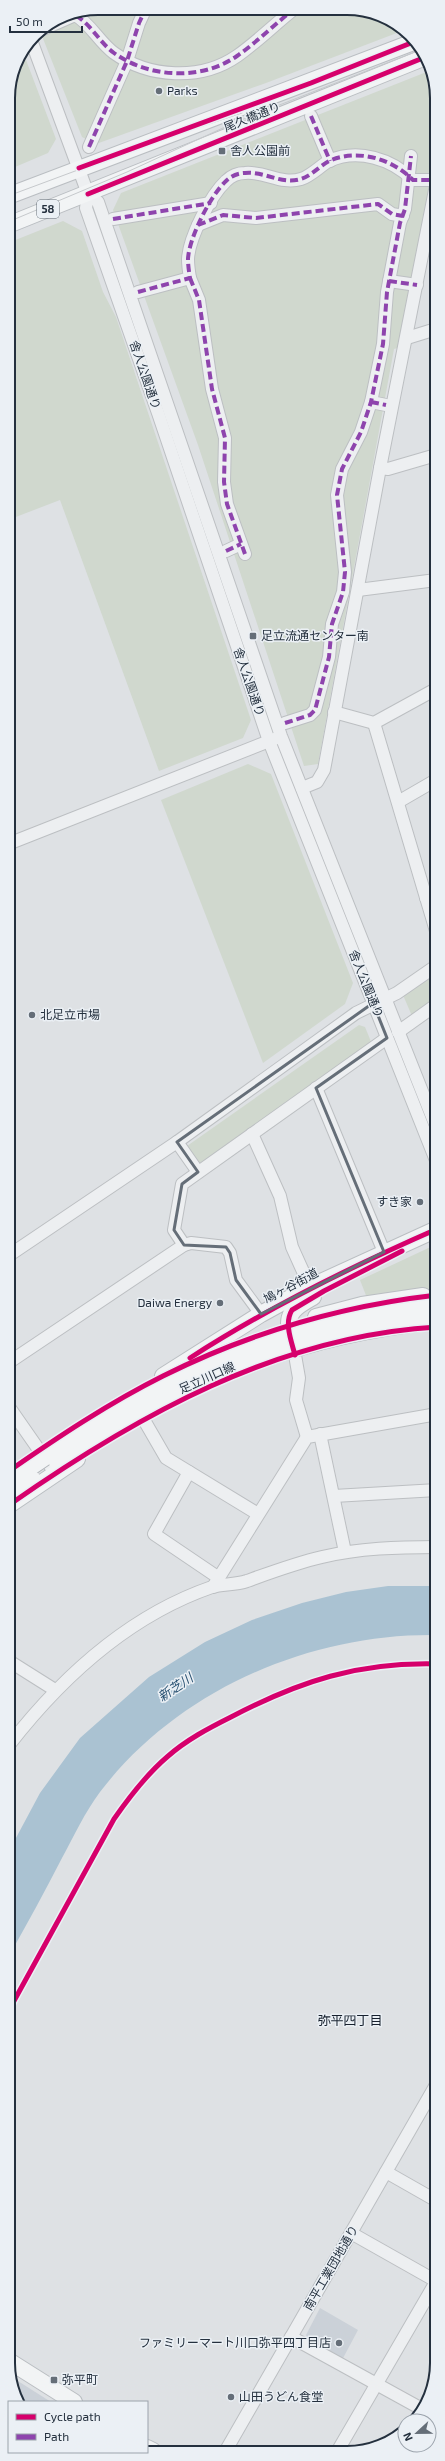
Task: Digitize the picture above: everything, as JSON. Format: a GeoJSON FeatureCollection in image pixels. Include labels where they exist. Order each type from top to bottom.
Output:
{"type":"FeatureCollection","features":[{"type":"Feature","properties":{"kind":"highway"},"geometry":{"type":"LineString","coordinates":[[15,1476],[122,1406],[172,1379],[231,1353],[284,1333],[343,1317],[430,1304]]}},
{"type":"Feature","properties":{"kind":"highway"},"geometry":{"type":"LineString","coordinates":[[15,1490],[71,1453],[126,1420],[179,1391],[235,1366],[288,1348],[344,1333],[396,1324],[430,1321]]}},
{"type":"Feature","properties":{"kind":"main road","name":"尾久橋通り"},"geometry":{"type":"LineString","coordinates":[[15,193],[79,168],[310,83],[410,43]]}},
{"type":"Feature","properties":{"kind":"main road","name":"尾久橋通り"},"geometry":{"type":"LineString","coordinates":[[15,222],[420,59]]}},
{"type":"Feature","properties":{"kind":"main road","name":"鳩ヶ谷街道"},"geometry":{"type":"LineString","coordinates":[[163,1376],[261,1314],[310,1287],[384,1252],[430,1233]]}},
{"type":"Feature","properties":{"kind":"main road","name":"鳩ヶ谷街道"},"geometry":{"type":"LineString","coordinates":[[288,1325],[289,1315],[298,1305],[430,1233]]}},
{"type":"Feature","properties":{"kind":"main road","name":"足立川口線"},"geometry":{"type":"LineString","coordinates":[[15,1466],[39,1450],[163,1376],[288,1325],[362,1306],[430,1296]]}},
{"type":"Feature","properties":{"kind":"main road"},"geometry":{"type":"LineString","coordinates":[[288,1325],[294,1354]]}},
{"type":"Feature","properties":{"kind":"main road","name":"足立川口線"},"geometry":{"type":"LineString","coordinates":[[15,1500],[55,1473],[191,1394],[294,1354],[372,1335],[430,1328]]}},
{"type":"Feature","properties":{"kind":"main road"},"geometry":{"type":"LineString","coordinates":[[15,2365],[72,2401]]}},
{"type":"Feature","properties":{"kind":"street"},"geometry":{"type":"LineString","coordinates":[[89,147],[127,61],[143,15]]}},
{"type":"Feature","properties":{"kind":"street"},"geometry":{"type":"LineString","coordinates":[[80,17],[102,42],[127,61],[152,70],[168,73],[186,73],[219,66],[237,56],[287,15]]}},
{"type":"Feature","properties":{"kind":"street","name":"舎人公園通り"},"geometry":{"type":"LineString","coordinates":[[33,46],[88,194],[86,208],[270,741],[430,1147]]}},
{"type":"Feature","properties":{"kind":"street"},"geometry":{"type":"LineString","coordinates":[[311,116],[330,161]]}},
{"type":"Feature","properties":{"kind":"street"},"geometry":{"type":"LineString","coordinates":[[226,551],[243,549],[227,504],[224,482],[225,438],[212,389],[199,300],[190,278],[188,259],[198,225],[225,181],[232,176],[252,173],[288,182],[303,179],[330,161],[357,154],[374,158],[404,170],[413,180],[430,180]]}},
{"type":"Feature","properties":{"kind":"street"},"geometry":{"type":"LineString","coordinates":[[285,723],[310,715],[315,710],[329,657],[332,624],[350,589],[345,572],[337,495],[342,469],[360,432],[371,402],[383,344],[389,281],[402,216],[411,156]]}},
{"type":"Feature","properties":{"kind":"street","name":"舎人公園通り"},"geometry":{"type":"LineString","coordinates":[[88,194],[98,202],[281,736],[430,1114]]}},
{"type":"Feature","properties":{"kind":"street"},"geometry":{"type":"LineString","coordinates":[[113,219],[211,203]]}},
{"type":"Feature","properties":{"kind":"street"},"geometry":{"type":"LineString","coordinates":[[198,225],[224,215],[256,218],[378,204],[392,214],[402,216]]}},
{"type":"Feature","properties":{"kind":"street"},"geometry":{"type":"LineString","coordinates":[[302,788],[321,777],[334,712],[350,589],[380,468],[407,338],[416,285],[430,238]]}},
{"type":"Feature","properties":{"kind":"street"},"geometry":{"type":"LineString","coordinates":[[138,292],[190,278]]}},
{"type":"Feature","properties":{"kind":"street"},"geometry":{"type":"LineString","coordinates":[[389,281],[416,285]]}},
{"type":"Feature","properties":{"kind":"street"},"geometry":{"type":"LineString","coordinates":[[407,338],[430,331]]}},
{"type":"Feature","properties":{"kind":"street"},"geometry":{"type":"LineString","coordinates":[[371,402],[386,405]]}},
{"type":"Feature","properties":{"kind":"street"},"geometry":{"type":"LineString","coordinates":[[380,468],[388,469],[430,457]]}},
{"type":"Feature","properties":{"kind":"street"},"geometry":{"type":"LineString","coordinates":[[350,589],[430,581]]}},
{"type":"Feature","properties":{"kind":"street"},"geometry":{"type":"LineString","coordinates":[[334,712],[374,723],[430,692]]}},
{"type":"Feature","properties":{"kind":"street"},"geometry":{"type":"LineString","coordinates":[[374,723],[430,911]]}},
{"type":"Feature","properties":{"kind":"street"},"geometry":{"type":"LineString","coordinates":[[15,841],[281,736]]}},
{"type":"Feature","properties":{"kind":"street"},"geometry":{"type":"LineString","coordinates":[[398,802],[430,783]]}},
{"type":"Feature","properties":{"kind":"street"},"geometry":{"type":"LineString","coordinates":[[426,898],[430,895]]}},
{"type":"Feature","properties":{"kind":"street"},"geometry":{"type":"LineString","coordinates":[[15,1251],[177,1142],[373,1003],[397,993],[430,970]]}},
{"type":"Feature","properties":{"kind":"street"},"geometry":{"type":"LineString","coordinates":[[398,1032],[430,1010]]}},
{"type":"Feature","properties":{"kind":"street"},"geometry":{"type":"LineString","coordinates":[[184,1245],[174,1230],[182,1184],[388,1038]]}},
{"type":"Feature","properties":{"kind":"street"},"geometry":{"type":"LineString","coordinates":[[316,1088],[384,1252]]}},
{"type":"Feature","properties":{"kind":"street"},"geometry":{"type":"LineString","coordinates":[[252,1134],[280,1196],[292,1247],[310,1287]]}},
{"type":"Feature","properties":{"kind":"street"},"geometry":{"type":"LineString","coordinates":[[177,1142],[198,1172]]}},
{"type":"Feature","properties":{"kind":"street"},"geometry":{"type":"LineString","coordinates":[[15,1358],[184,1245],[191,1243],[226,1248],[230,1253],[236,1280],[261,1314]]}},
{"type":"Feature","properties":{"kind":"street"},"geometry":{"type":"LineString","coordinates":[[294,1354],[299,1378],[296,1400],[307,1437]]}},
{"type":"Feature","properties":{"kind":"street"},"geometry":{"type":"LineString","coordinates":[[15,1738],[56,1690],[80,1667],[130,1629],[216,1582],[307,1437],[430,1415]]}},
{"type":"Feature","properties":{"kind":"street"},"geometry":{"type":"LineString","coordinates":[[15,1417],[55,1473]]}},
{"type":"Feature","properties":{"kind":"street"},"geometry":{"type":"LineString","coordinates":[[144,1420],[166,1458],[258,1514]]}},
{"type":"Feature","properties":{"kind":"street"},"geometry":{"type":"LineString","coordinates":[[320,1434],[345,1552]]}},
{"type":"Feature","properties":{"kind":"street"},"geometry":{"type":"LineString","coordinates":[[189,1472],[154,1534],[216,1582],[232,1586],[282,1568],[345,1552],[409,1547],[430,1547]]}},
{"type":"Feature","properties":{"kind":"street"},"geometry":{"type":"LineString","coordinates":[[334,1496],[430,1490]]}},
{"type":"Feature","properties":{"kind":"street"},"geometry":{"type":"LineString","coordinates":[[15,1665],[56,1690]]}},
{"type":"Feature","properties":{"kind":"street","name":"南平工業団地通り"},"geometry":{"type":"LineString","coordinates":[[228,2446],[430,2095]]}},
{"type":"Feature","properties":{"kind":"street"},"geometry":{"type":"LineString","coordinates":[[386,2172],[430,2197]]}},
{"type":"Feature","properties":{"kind":"street"},"geometry":{"type":"LineString","coordinates":[[351,2233],[430,2276]]}},
{"type":"Feature","properties":{"kind":"street"},"geometry":{"type":"LineString","coordinates":[[340,2446],[430,2292]]}},
{"type":"Feature","properties":{"kind":"street"},"geometry":{"type":"LineString","coordinates":[[291,2337],[417,2407]]}},
{"type":"Feature","properties":{"kind":"highlighted area"},"geometry":{"type":"Polygon","coordinates":[[[373,1003],[387,1038],[316,1088],[384,1252],[261,1314],[236,1280],[230,1253],[226,1247],[184,1245],[174,1230],[182,1184],[198,1172],[177,1142],[373,1003]]]}},
{"type":"Feature","properties":{"kind":"shaded area"},"geometry":{"type":"Polygon","coordinates":[[[98,15],[347,15],[374,19],[398,33],[266,83],[96,144],[82,137],[42,37],[56,26],[71,19],[98,15]]]}},
{"type":"Feature","properties":{"kind":"shaded area"},"geometry":{"type":"Polygon","coordinates":[[[25,58],[56,139],[48,153],[15,167],[15,93],[21,66],[25,58]]]}},
{"type":"Feature","properties":{"kind":"shaded area"},"geometry":{"type":"Polygon","coordinates":[[[426,72],[430,98],[430,187],[398,348],[394,349],[318,764],[304,766],[198,445],[113,210],[121,193],[426,72]]]}},
{"type":"Feature","properties":{"kind":"shaded area"},"geometry":{"type":"Polygon","coordinates":[[[63,221],[82,231],[103,292],[116,317],[251,720],[243,738],[159,771],[60,500],[15,517],[15,240],[63,221]]]}},
{"type":"Feature","properties":{"kind":"shaded area"},"geometry":{"type":"Polygon","coordinates":[[[248,764],[271,774],[353,983],[345,1004],[263,1063],[161,800],[248,764]]]}},
{"type":"Feature","properties":{"kind":"shaded area"},"geometry":{"type":"Polygon","coordinates":[[[430,975],[430,1003],[412,1016],[403,995],[430,975]]]}},
{"type":"Feature","properties":{"kind":"shaded area"},"geometry":{"type":"Polygon","coordinates":[[[359,1025],[365,1027],[372,1044],[203,1163],[199,1162],[187,1146],[359,1025]]]}},
{"type":"Feature","properties":{"kind":"shaded area"},"geometry":{"type":"Polygon","coordinates":[[[430,1247],[430,1290],[367,1298],[360,1280],[430,1247]]]}},
{"type":"Feature","properties":{"kind":"shaded area"},"geometry":{"type":"Polygon","coordinates":[[[320,2308],[358,2330],[342,2360],[308,2341],[306,2335],[320,2308]]]}},
{"type":"Feature","properties":{"kind":"shaded area"},"geometry":{"type":"Polygon","coordinates":[[[17,2381],[49,2401],[25,2401],[19,2390],[17,2381]]]}},
{"type":"Feature","properties":{"kind":"water","name":"新芝川"},"geometry":{"type":"Polygon","coordinates":[[[388,1586],[430,1586],[430,1635],[389,1637],[342,1644],[295,1657],[250,1674],[207,1697],[168,1724],[132,1756],[100,1792],[80,1824],[15,1945],[15,1840],[40,1793],[80,1738],[149,1677],[205,1642],[252,1620],[302,1603],[346,1592],[388,1586]]]}},
{"type":"Feature","properties":{"kind":"tram line"},"geometry":{"type":"LineString","coordinates":[[15,219],[127,172],[236,122],[416,52]]}},
{"type":"Feature","properties":{"kind":"tram line"},"geometry":{"type":"LineString","coordinates":[[15,193],[137,148],[242,113]]}},
{"type":"Feature","properties":{"kind":"marked path"},"geometry":{"type":"LineString","coordinates":[[89,147],[127,61],[143,15]]}},
{"type":"Feature","properties":{"kind":"marked path"},"geometry":{"type":"LineString","coordinates":[[79,18],[86,23],[109,49],[128,61],[143,68],[159,72],[191,73],[208,70],[237,56],[287,15]]}},
{"type":"Feature","properties":{"kind":"marked path"},"geometry":{"type":"LineString","coordinates":[[311,116],[330,161]]}},
{"type":"Feature","properties":{"kind":"marked path"},"geometry":{"type":"LineString","coordinates":[[138,292],[190,278],[188,259],[189,250],[196,229],[213,197],[226,181],[235,175],[252,173],[287,180],[301,179],[308,176],[329,161],[340,157],[363,156],[385,161],[395,166],[413,180],[430,180]]}},
{"type":"Feature","properties":{"kind":"marked path"},"geometry":{"type":"LineString","coordinates":[[285,723],[310,715],[315,710],[329,657],[332,624],[343,592],[345,572],[337,495],[342,469],[361,432],[371,402],[383,344],[387,292],[400,223],[405,209],[411,156]]}},
{"type":"Feature","properties":{"kind":"marked path"},"geometry":{"type":"LineString","coordinates":[[113,219],[211,203]]}},
{"type":"Feature","properties":{"kind":"marked path"},"geometry":{"type":"LineString","coordinates":[[198,225],[223,215],[256,218],[378,204],[392,214],[403,216]]}},
{"type":"Feature","properties":{"kind":"marked path"},"geometry":{"type":"LineString","coordinates":[[190,278],[199,300],[212,389],[225,438],[224,482],[227,504],[245,554]]}},
{"type":"Feature","properties":{"kind":"marked path"},"geometry":{"type":"LineString","coordinates":[[389,281],[417,285]]}},
{"type":"Feature","properties":{"kind":"marked path"},"geometry":{"type":"LineString","coordinates":[[371,402],[386,405]]}},
{"type":"Feature","properties":{"kind":"marked path"},"geometry":{"type":"LineString","coordinates":[[226,551],[241,544]]}},
{"type":"Feature","properties":{"kind":"cycle path"},"geometry":{"type":"LineString","coordinates":[[79,168],[311,83],[410,43]]}},
{"type":"Feature","properties":{"kind":"cycle path"},"geometry":{"type":"LineString","coordinates":[[88,194],[420,59]]}},
{"type":"Feature","properties":{"kind":"cycle path"},"geometry":{"type":"LineString","coordinates":[[190,1358],[220,1339],[310,1289],[430,1232]]}},
{"type":"Feature","properties":{"kind":"cycle path"},"geometry":{"type":"LineString","coordinates":[[295,1355],[288,1326],[292,1310],[324,1291],[402,1251]]}},
{"type":"Feature","properties":{"kind":"cycle path"},"geometry":{"type":"LineString","coordinates":[[15,1467],[65,1433],[123,1397],[163,1376],[229,1347],[262,1334],[331,1314],[366,1306],[430,1296]]}},
{"type":"Feature","properties":{"kind":"cycle path"},"geometry":{"type":"LineString","coordinates":[[15,1501],[57,1472],[107,1441],[158,1412],[211,1386],[265,1364],[321,1346],[378,1334],[430,1328]]}},
{"type":"Feature","properties":{"kind":"cycle path"},"geometry":{"type":"LineString","coordinates":[[15,1999],[114,1819],[145,1778],[174,1751],[198,1735],[256,1704],[306,1684],[355,1670],[381,1666],[430,1664]]}},
{"type":"Feature","properties":{"kind":"place","name":"Parks"},"geometry":{"type":"Point","coordinates":[159,91]}},
{"type":"Feature","properties":{"kind":"place","name":"舎人公園前"},"geometry":{"type":"Point","coordinates":[222,151]}},
{"type":"Feature","properties":{"kind":"place","name":"足立流通センター南"},"geometry":{"type":"Point","coordinates":[253,636]}},
{"type":"Feature","properties":{"kind":"place","name":"北足立市場"},"geometry":{"type":"Point","coordinates":[32,1015]}},
{"type":"Feature","properties":{"kind":"place","name":"すき家"},"geometry":{"type":"Point","coordinates":[420,1202]}},
{"type":"Feature","properties":{"kind":"place","name":"Daiwa Energy"},"geometry":{"type":"Point","coordinates":[220,1303]}},
{"type":"Feature","properties":{"kind":"place","name":"ファミリーマート川口弥平四丁目店"},"geometry":{"type":"Point","coordinates":[339,2343]}},
{"type":"Feature","properties":{"kind":"place","name":"弥平町"},"geometry":{"type":"Point","coordinates":[54,2380]}},
{"type":"Feature","properties":{"kind":"place","name":"山田うどん食堂"},"geometry":{"type":"Point","coordinates":[231,2397]}},
{"type":"Feature","properties":{"kind":"district","name":"弥平四丁目"},"geometry":{"type":"Point","coordinates":[350,2020]}}]}
